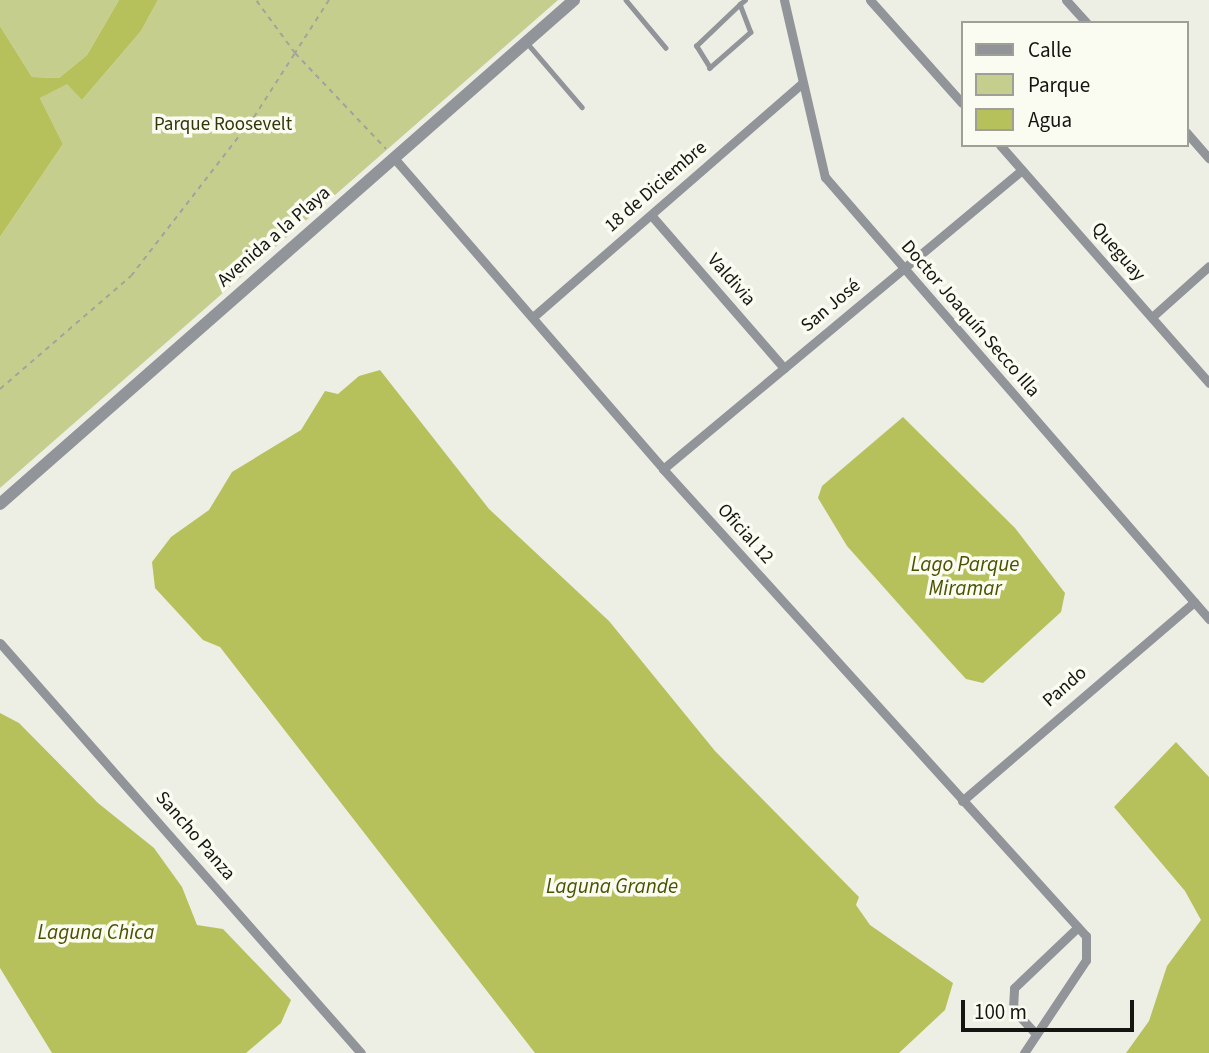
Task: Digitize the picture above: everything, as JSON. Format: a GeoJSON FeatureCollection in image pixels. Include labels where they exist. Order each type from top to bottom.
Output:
{"type":"FeatureCollection","features":[{"type":"Feature","properties":{"kind":"street","name":"Avenida a la Playa"},"geometry":{"type":"LineString","coordinates":[[0,503],[574,0]]}},
{"type":"Feature","properties":{"kind":"street","name":"Doctor Joaquín Secco Illa"},"geometry":{"type":"LineString","coordinates":[[784,0],[825,177],[1209,619]]}},
{"type":"Feature","properties":{"kind":"street"},"geometry":{"type":"LineString","coordinates":[[870,0],[960,101]]}},
{"type":"Feature","properties":{"kind":"street"},"geometry":{"type":"LineString","coordinates":[[1066,0],[1085,21]]}},
{"type":"Feature","properties":{"kind":"street","name":"18 de Diciembre"},"geometry":{"type":"LineString","coordinates":[[533,317],[802,83]]}},
{"type":"Feature","properties":{"kind":"street"},"geometry":{"type":"LineString","coordinates":[[1188,134],[1209,158]]}},
{"type":"Feature","properties":{"kind":"street"},"geometry":{"type":"LineString","coordinates":[[1195,141],[1209,145]]}},
{"type":"Feature","properties":{"kind":"street","name":"Queguay"},"geometry":{"type":"LineString","coordinates":[[1002,147],[1209,383]]}},
{"type":"Feature","properties":{"kind":"street","name":"Oficial 12"},"geometry":{"type":"LineString","coordinates":[[394,158],[663,469],[1078,927]]}},
{"type":"Feature","properties":{"kind":"street","name":"San José"},"geometry":{"type":"LineString","coordinates":[[663,469],[1023,170]]}},
{"type":"Feature","properties":{"kind":"street","name":"Valdivia"},"geometry":{"type":"LineString","coordinates":[[651,215],[784,368]]}},
{"type":"Feature","properties":{"kind":"street"},"geometry":{"type":"LineString","coordinates":[[1152,317],[1209,267]]}},
{"type":"Feature","properties":{"kind":"street","name":"Pando"},"geometry":{"type":"LineString","coordinates":[[962,801],[1194,602]]}},
{"type":"Feature","properties":{"kind":"street","name":"Sancho Panza"},"geometry":{"type":"LineString","coordinates":[[0,643],[361,1053]]}},
{"type":"Feature","properties":{"kind":"street"},"geometry":{"type":"LineString","coordinates":[[1024,1053],[1089,952],[1078,927],[1014,988],[1013,1009],[1036,1034]]}},
{"type":"Feature","properties":{"kind":"lane"},"geometry":{"type":"LineString","coordinates":[[626,0],[667,48]]}},
{"type":"Feature","properties":{"kind":"lane"},"geometry":{"type":"LineString","coordinates":[[743,2],[751,32],[710,68],[696,46],[743,2]]}},
{"type":"Feature","properties":{"kind":"lane"},"geometry":{"type":"LineString","coordinates":[[526,42],[582,107]]}},
{"type":"Feature","properties":{"kind":"path"},"geometry":{"type":"LineString","coordinates":[[256,0],[295,53],[394,158]]}},
{"type":"Feature","properties":{"kind":"path"},"geometry":{"type":"LineString","coordinates":[[0,388],[131,276],[295,53],[329,0]]}},
{"type":"Feature","properties":{"kind":"green space"},"geometry":{"type":"Polygon","coordinates":[[[0,0],[119,0],[87,55],[59,78],[32,77],[0,26],[0,0]]]}},
{"type":"Feature","properties":{"kind":"green space","name":"Parque Roosevelt"},"geometry":{"type":"Polygon","coordinates":[[[158,0],[558,0],[0,488],[0,237],[63,144],[40,98],[67,83],[82,100],[141,31],[158,0]]]}},
{"type":"Feature","properties":{"kind":"water"},"geometry":{"type":"Polygon","coordinates":[[[119,0],[158,0],[141,31],[82,100],[67,84],[40,98],[63,144],[0,237],[0,26],[32,77],[59,78],[87,55],[119,0]]]}},
{"type":"Feature","properties":{"kind":"water","name":"Laguna Grande"},"geometry":{"type":"Polygon","coordinates":[[[380,370],[489,509],[609,621],[715,751],[859,897],[856,905],[870,925],[953,983],[945,1010],[899,1053],[535,1053],[220,647],[203,640],[155,588],[152,562],[171,537],[209,510],[232,472],[301,430],[325,391],[338,394],[359,376],[380,370]]]}},
{"type":"Feature","properties":{"kind":"water","name":"Lago Parque Miramar"},"geometry":{"type":"Polygon","coordinates":[[[903,417],[1015,528],[1065,593],[1061,612],[983,683],[966,679],[944,655],[847,546],[818,498],[822,486],[903,417]]]}},
{"type":"Feature","properties":{"kind":"water","name":"Laguna Chica"},"geometry":{"type":"Polygon","coordinates":[[[0,713],[19,723],[98,803],[154,848],[182,887],[197,925],[223,929],[291,1000],[281,1023],[246,1053],[52,1053],[0,968],[0,713]]]}},
{"type":"Feature","properties":{"kind":"water"},"geometry":{"type":"Polygon","coordinates":[[[1176,742],[1209,777],[1209,1053],[1126,1053],[1149,1021],[1167,966],[1201,920],[1185,891],[1114,807],[1176,742]]]}}]}
